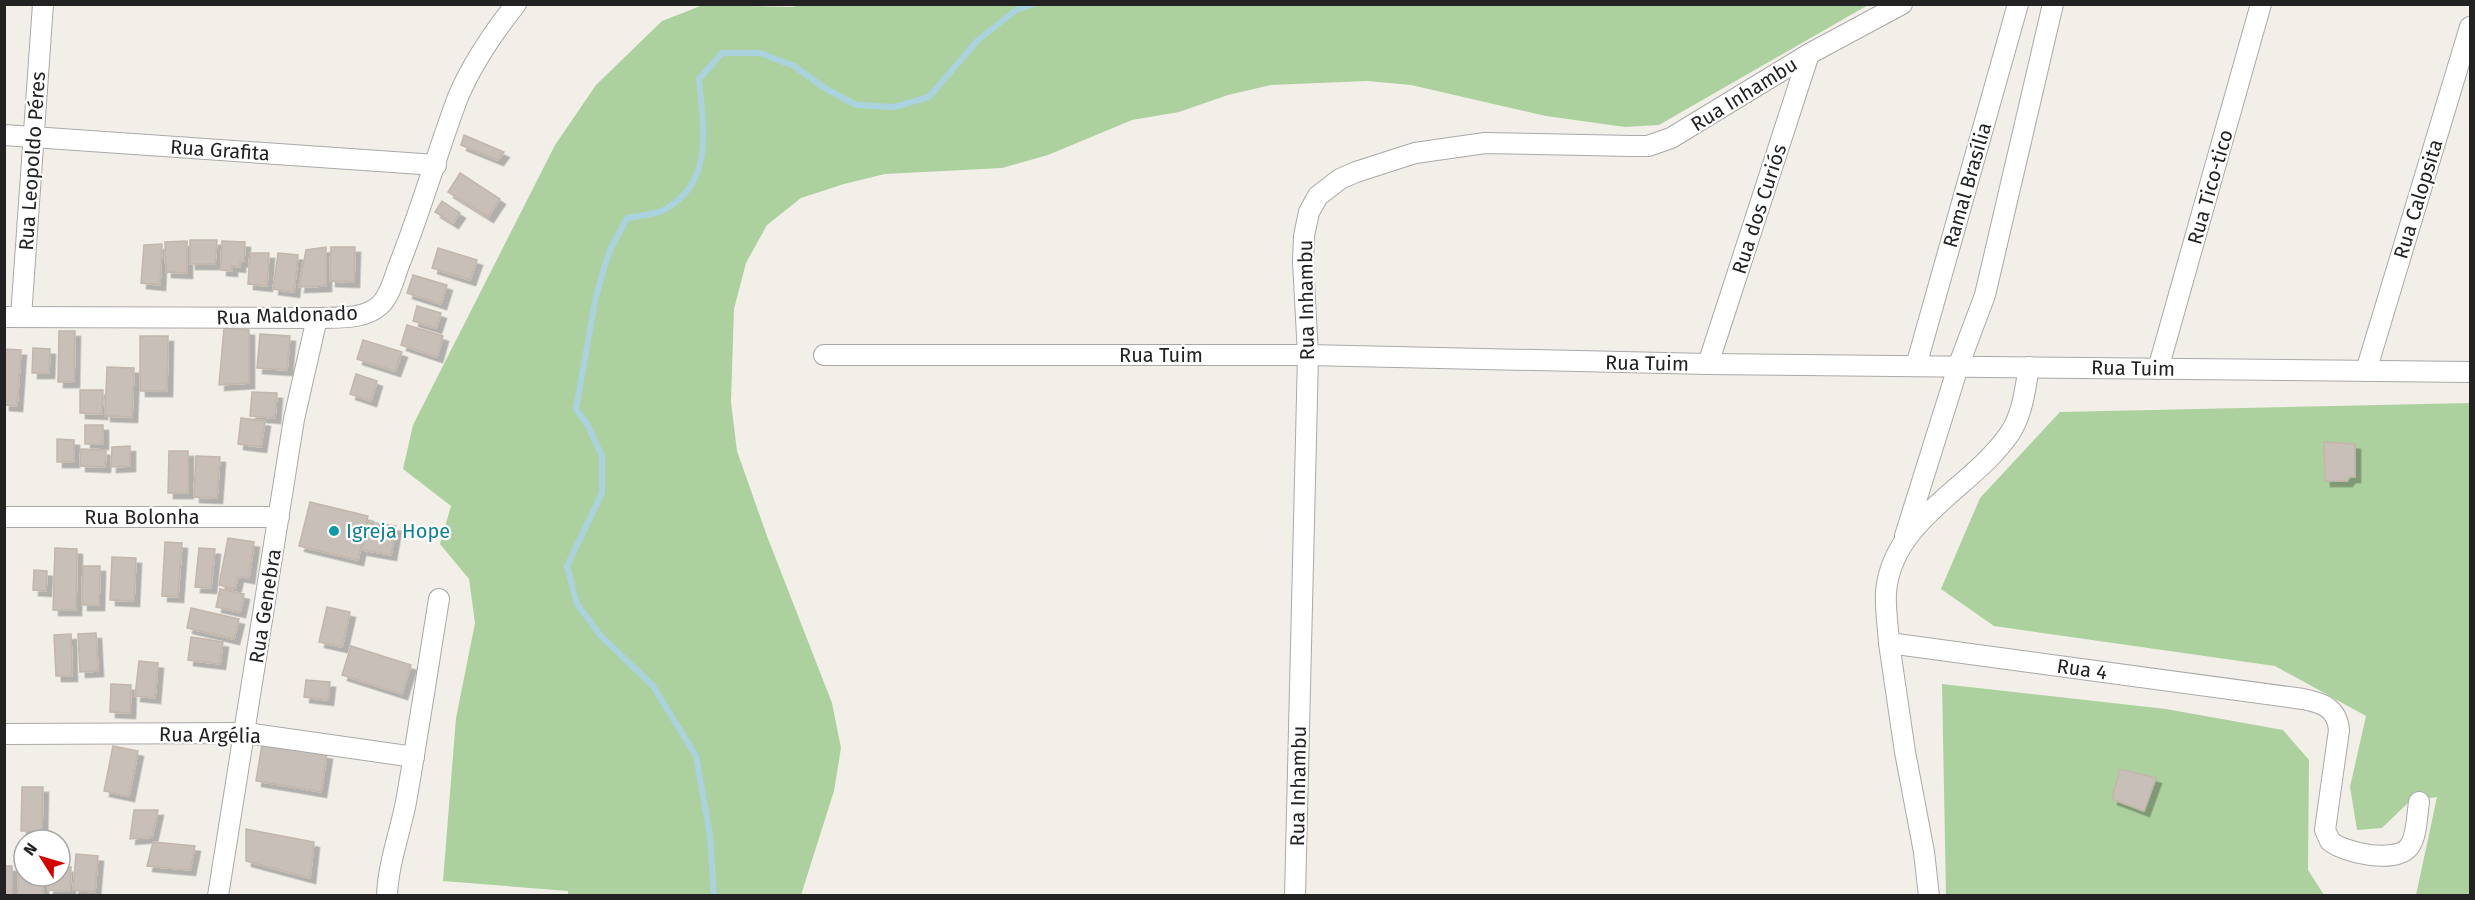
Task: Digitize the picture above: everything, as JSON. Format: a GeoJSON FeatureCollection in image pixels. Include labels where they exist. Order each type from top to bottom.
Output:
{"type":"FeatureCollection","features":[{"type":"Feature","properties":{"kind":"street","name":"Rua Leopoldo Péres"},"geometry":{"type":"LineString","coordinates":[[13,317],[33,137],[44,4]]}},
{"type":"Feature","properties":{"kind":"street","name":"Rua Maldonado"},"geometry":{"type":"LineString","coordinates":[[13,317],[317,318],[358,315],[377,308],[382,303],[418,219],[467,78],[485,47],[516,4]]}},
{"type":"Feature","properties":{"kind":"street","name":"Rua Inhambu"},"geometry":{"type":"LineString","coordinates":[[1295,896],[1308,356],[1303,262],[1305,226],[1314,202],[1340,179],[1415,153],[1485,143],[1648,146],[1671,138],[1809,54],[1902,4]]}},
{"type":"Feature","properties":{"kind":"street","name":"Ramal Brasília"},"geometry":{"type":"LineString","coordinates":[[1916,366],[2018,4]]}},
{"type":"Feature","properties":{"kind":"street","name":"Ramal Brasília"},"geometry":{"type":"LineString","coordinates":[[1903,543],[1958,367],[1985,295],[2054,4]]}},
{"type":"Feature","properties":{"kind":"street","name":"Rua Tico-tico"},"geometry":{"type":"LineString","coordinates":[[2158,369],[2262,4]]}},
{"type":"Feature","properties":{"kind":"street","name":"Rua Calopsita"},"geometry":{"type":"LineString","coordinates":[[2366,370],[2470,27]]}},
{"type":"Feature","properties":{"kind":"street","name":"Rua dos Curiós"},"geometry":{"type":"LineString","coordinates":[[1708,364],[1809,54]]}},
{"type":"Feature","properties":{"kind":"street","name":"Rua Grafita"},"geometry":{"type":"LineString","coordinates":[[4,135],[436,165]]}},
{"type":"Feature","properties":{"kind":"street","name":"Rua Genebra"},"geometry":{"type":"LineString","coordinates":[[218,896],[246,734],[294,419],[317,318]]}},
{"type":"Feature","properties":{"kind":"street","name":"Rua Tuim"},"geometry":{"type":"LineString","coordinates":[[824,355],[1308,356],[1708,364],[2470,372]]}},
{"type":"Feature","properties":{"kind":"street"},"geometry":{"type":"LineString","coordinates":[[1929,896],[1924,852],[1905,752],[1889,643],[1886,592],[1894,563],[1903,543],[2010,433],[2018,417],[2029,367]]}},
{"type":"Feature","properties":{"kind":"street","name":"Rua Bolonha"},"geometry":{"type":"LineString","coordinates":[[4,517],[279,517]]}},
{"type":"Feature","properties":{"kind":"street"},"geometry":{"type":"LineString","coordinates":[[387,896],[387,878],[404,813],[439,599]]}},
{"type":"Feature","properties":{"kind":"street","name":"Rua 4"},"geometry":{"type":"LineString","coordinates":[[1889,643],[2303,699],[2328,706],[2338,717],[2339,730],[2325,830],[2333,844],[2349,851],[2387,855],[2396,855],[2405,851],[2412,839],[2419,802]]}},
{"type":"Feature","properties":{"kind":"street","name":"Rua Argélia"},"geometry":{"type":"LineString","coordinates":[[4,734],[246,734],[414,757]]}},
{"type":"Feature","properties":{"kind":"green space"},"geometry":{"type":"Polygon","coordinates":[[[806,4],[1868,5],[1659,125],[1625,127],[1546,116],[1411,85],[1367,81],[1271,85],[1228,95],[1179,112],[1132,120],[1048,155],[1002,168],[885,174],[801,198],[767,225],[746,263],[734,309],[731,402],[737,451],[767,536],[832,703],[841,748],[834,791],[801,895],[568,896],[568,891],[443,881],[456,718],[475,623],[469,579],[440,544],[451,506],[403,469],[413,425],[555,145],[596,85],[662,21],[703,5],[792,7],[806,4]]]}},
{"type":"Feature","properties":{"kind":"green space"},"geometry":{"type":"Polygon","coordinates":[[[2470,403],[2470,895],[2416,895],[2437,797],[2410,801],[2382,828],[2357,830],[2350,787],[2366,716],[2275,666],[1994,626],[1941,589],[1980,498],[2060,412],[2470,403]]]}},
{"type":"Feature","properties":{"kind":"green space"},"geometry":{"type":"Polygon","coordinates":[[[1942,684],[2166,709],[2283,730],[2309,760],[2308,870],[2324,895],[1946,895],[1942,684]]]}},
{"type":"Feature","properties":{"kind":"building"},"geometry":{"type":"Polygon","coordinates":[[[464,135],[504,152],[498,160],[461,145],[464,135]]]}},
{"type":"Feature","properties":{"kind":"building"},"geometry":{"type":"Polygon","coordinates":[[[460,173],[500,199],[488,217],[448,192],[460,173]]]}},
{"type":"Feature","properties":{"kind":"building"},"geometry":{"type":"Polygon","coordinates":[[[442,201],[460,213],[453,223],[435,212],[442,201]]]}},
{"type":"Feature","properties":{"kind":"building"},"geometry":{"type":"Polygon","coordinates":[[[190,240],[217,240],[215,264],[190,264],[190,240]]]}},
{"type":"Feature","properties":{"kind":"building"},"geometry":{"type":"Polygon","coordinates":[[[187,241],[187,273],[166,272],[165,242],[187,241]]]}},
{"type":"Feature","properties":{"kind":"building"},"geometry":{"type":"Polygon","coordinates":[[[222,241],[245,242],[244,261],[240,262],[240,267],[232,266],[232,271],[221,270],[222,241]]]}},
{"type":"Feature","properties":{"kind":"building"},"geometry":{"type":"Polygon","coordinates":[[[162,244],[160,285],[141,283],[144,245],[162,244]]]}},
{"type":"Feature","properties":{"kind":"building"},"geometry":{"type":"Polygon","coordinates":[[[326,247],[326,286],[299,287],[306,250],[326,247]]]}},
{"type":"Feature","properties":{"kind":"building"},"geometry":{"type":"Polygon","coordinates":[[[331,247],[355,247],[354,282],[330,281],[331,247]]]}},
{"type":"Feature","properties":{"kind":"building"},"geometry":{"type":"Polygon","coordinates":[[[438,248],[477,260],[470,280],[432,268],[438,248]]]}},
{"type":"Feature","properties":{"kind":"building"},"geometry":{"type":"Polygon","coordinates":[[[250,253],[269,253],[267,286],[248,284],[250,253]]]}},
{"type":"Feature","properties":{"kind":"building"},"geometry":{"type":"Polygon","coordinates":[[[278,253],[298,255],[294,292],[273,289],[278,253]]]}},
{"type":"Feature","properties":{"kind":"building"},"geometry":{"type":"Polygon","coordinates":[[[413,275],[447,285],[441,304],[407,293],[413,275]]]}},
{"type":"Feature","properties":{"kind":"building"},"geometry":{"type":"Polygon","coordinates":[[[417,306],[441,313],[436,328],[413,321],[417,306]]]}},
{"type":"Feature","properties":{"kind":"building"},"geometry":{"type":"Polygon","coordinates":[[[407,325],[443,336],[437,357],[401,345],[407,325]]]}},
{"type":"Feature","properties":{"kind":"building"},"geometry":{"type":"Polygon","coordinates":[[[224,328],[249,330],[249,383],[219,385],[224,328]]]}},
{"type":"Feature","properties":{"kind":"building"},"geometry":{"type":"Polygon","coordinates":[[[59,331],[75,331],[74,382],[58,382],[59,331]]]}},
{"type":"Feature","properties":{"kind":"building"},"geometry":{"type":"Polygon","coordinates":[[[260,334],[290,336],[287,370],[257,368],[260,334]]]}},
{"type":"Feature","properties":{"kind":"building"},"geometry":{"type":"Polygon","coordinates":[[[140,336],[168,336],[167,391],[140,391],[140,336]]]}},
{"type":"Feature","properties":{"kind":"building"},"geometry":{"type":"Polygon","coordinates":[[[363,340],[402,352],[395,371],[357,359],[363,340]]]}},
{"type":"Feature","properties":{"kind":"building"},"geometry":{"type":"Polygon","coordinates":[[[33,348],[50,349],[49,373],[32,373],[33,348]]]}},
{"type":"Feature","properties":{"kind":"building"},"geometry":{"type":"Polygon","coordinates":[[[4,349],[21,350],[17,406],[4,405],[4,349]]]}},
{"type":"Feature","properties":{"kind":"building"},"geometry":{"type":"Polygon","coordinates":[[[107,367],[134,368],[132,417],[105,416],[107,367]]]}},
{"type":"Feature","properties":{"kind":"building"},"geometry":{"type":"Polygon","coordinates":[[[356,374],[377,381],[371,401],[350,394],[356,374]]]}},
{"type":"Feature","properties":{"kind":"building"},"geometry":{"type":"Polygon","coordinates":[[[80,390],[103,390],[102,414],[80,413],[80,390]]]}},
{"type":"Feature","properties":{"kind":"building"},"geometry":{"type":"Polygon","coordinates":[[[252,392],[277,393],[275,418],[250,416],[252,392]]]}},
{"type":"Feature","properties":{"kind":"building"},"geometry":{"type":"Polygon","coordinates":[[[241,418],[265,421],[261,447],[238,444],[241,418]]]}},
{"type":"Feature","properties":{"kind":"building"},"geometry":{"type":"Polygon","coordinates":[[[85,425],[103,425],[103,444],[85,444],[85,425]]]}},
{"type":"Feature","properties":{"kind":"building"},"geometry":{"type":"Polygon","coordinates":[[[57,439],[74,440],[74,462],[57,462],[57,439]]]}},
{"type":"Feature","properties":{"kind":"building"},"geometry":{"type":"Polygon","coordinates":[[[2324,442],[2355,444],[2355,477],[2350,477],[2347,481],[2325,481],[2324,442]]]}},
{"type":"Feature","properties":{"kind":"building"},"geometry":{"type":"Polygon","coordinates":[[[130,446],[130,466],[111,467],[112,447],[130,446]]]}},
{"type":"Feature","properties":{"kind":"building"},"geometry":{"type":"Polygon","coordinates":[[[81,449],[106,450],[105,467],[80,466],[81,449]]]}},
{"type":"Feature","properties":{"kind":"building"},"geometry":{"type":"Polygon","coordinates":[[[169,451],[188,451],[188,493],[168,493],[169,451]]]}},
{"type":"Feature","properties":{"kind":"building"},"geometry":{"type":"Polygon","coordinates":[[[196,456],[220,457],[217,498],[194,497],[196,456]]]}},
{"type":"Feature","properties":{"kind":"building","name":"Igreja Hope"},"geometry":{"type":"Polygon","coordinates":[[[310,502],[368,516],[358,560],[299,546],[310,502]]]}},
{"type":"Feature","properties":{"kind":"building"},"geometry":{"type":"Polygon","coordinates":[[[367,522],[396,526],[391,555],[362,550],[367,522]]]}},
{"type":"Feature","properties":{"kind":"building"},"geometry":{"type":"Polygon","coordinates":[[[228,538],[254,542],[249,578],[238,576],[235,589],[219,585],[228,538]]]}},
{"type":"Feature","properties":{"kind":"building"},"geometry":{"type":"Polygon","coordinates":[[[165,542],[182,543],[178,597],[162,596],[165,542]]]}},
{"type":"Feature","properties":{"kind":"building"},"geometry":{"type":"Polygon","coordinates":[[[55,548],[77,549],[76,610],[53,610],[55,548]]]}},
{"type":"Feature","properties":{"kind":"building"},"geometry":{"type":"Polygon","coordinates":[[[199,548],[215,549],[211,588],[195,587],[199,548]]]}},
{"type":"Feature","properties":{"kind":"building"},"geometry":{"type":"Polygon","coordinates":[[[112,557],[136,558],[134,601],[110,600],[112,557]]]}},
{"type":"Feature","properties":{"kind":"building"},"geometry":{"type":"Polygon","coordinates":[[[83,566],[100,566],[99,605],[82,605],[83,566]]]}},
{"type":"Feature","properties":{"kind":"building"},"geometry":{"type":"Polygon","coordinates":[[[34,570],[47,571],[46,591],[33,590],[34,570]]]}},
{"type":"Feature","properties":{"kind":"building"},"geometry":{"type":"Polygon","coordinates":[[[220,589],[244,594],[240,612],[216,607],[220,589]]]}},
{"type":"Feature","properties":{"kind":"building"},"geometry":{"type":"Polygon","coordinates":[[[327,607],[350,612],[342,647],[319,642],[327,607]]]}},
{"type":"Feature","properties":{"kind":"building"},"geometry":{"type":"Polygon","coordinates":[[[191,608],[239,619],[234,639],[187,628],[191,608]]]}},
{"type":"Feature","properties":{"kind":"building"},"geometry":{"type":"Polygon","coordinates":[[[96,633],[98,671],[80,672],[78,634],[96,633]]]}},
{"type":"Feature","properties":{"kind":"building"},"geometry":{"type":"Polygon","coordinates":[[[71,634],[72,676],[56,676],[54,635],[71,634]]]}},
{"type":"Feature","properties":{"kind":"building"},"geometry":{"type":"Polygon","coordinates":[[[191,637],[223,642],[220,664],[188,660],[191,637]]]}},
{"type":"Feature","properties":{"kind":"building"},"geometry":{"type":"Polygon","coordinates":[[[351,646],[411,665],[402,694],[342,675],[351,646]]]}},
{"type":"Feature","properties":{"kind":"building"},"geometry":{"type":"Polygon","coordinates":[[[139,661],[158,663],[155,698],[135,696],[139,661]]]}},
{"type":"Feature","properties":{"kind":"building"},"geometry":{"type":"Polygon","coordinates":[[[306,680],[330,682],[328,700],[304,697],[306,680]]]}},
{"type":"Feature","properties":{"kind":"building"},"geometry":{"type":"Polygon","coordinates":[[[111,684],[131,685],[130,713],[110,712],[111,684]]]}},
{"type":"Feature","properties":{"kind":"building"},"geometry":{"type":"Polygon","coordinates":[[[262,744],[327,754],[321,792],[256,781],[262,744]]]}},
{"type":"Feature","properties":{"kind":"building"},"geometry":{"type":"Polygon","coordinates":[[[113,746],[138,751],[129,796],[104,791],[113,746]]]}},
{"type":"Feature","properties":{"kind":"building"},"geometry":{"type":"Polygon","coordinates":[[[2120,769],[2156,778],[2144,811],[2112,799],[2120,769]]]}},
{"type":"Feature","properties":{"kind":"building"},"geometry":{"type":"Polygon","coordinates":[[[22,787],[43,787],[42,828],[21,828],[22,787]]]}},
{"type":"Feature","properties":{"kind":"building"},"geometry":{"type":"Polygon","coordinates":[[[134,810],[158,810],[152,837],[130,839],[134,810]]]}},
{"type":"Feature","properties":{"kind":"building"},"geometry":{"type":"Polygon","coordinates":[[[246,829],[314,842],[310,878],[246,861],[246,829]]]}},
{"type":"Feature","properties":{"kind":"building"},"geometry":{"type":"Polygon","coordinates":[[[153,842],[195,846],[190,870],[147,866],[153,842]]]}},
{"type":"Feature","properties":{"kind":"building"},"geometry":{"type":"Polygon","coordinates":[[[76,854],[98,856],[95,892],[73,890],[76,854]]]}},
{"type":"Feature","properties":{"kind":"building"},"geometry":{"type":"Polygon","coordinates":[[[4,866],[12,866],[12,896],[4,896],[4,866]]]}},
{"type":"Feature","properties":{"kind":"building"},"geometry":{"type":"Polygon","coordinates":[[[18,888],[43,888],[43,896],[18,896],[18,888]]]}},
{"type":"Feature","properties":{"kind":"building"},"geometry":{"type":"Polygon","coordinates":[[[48,888],[70,888],[70,891],[48,890],[48,888]]]}},
{"type":"Feature","properties":{"kind":"waterway"},"geometry":{"type":"LineString","coordinates":[[714,896],[710,835],[696,756],[653,686],[601,636],[577,604],[567,566],[602,493],[602,456],[587,424],[576,409],[595,301],[610,250],[627,218],[664,210],[692,185],[699,169],[702,152],[699,79],[722,53],[760,53],[794,66],[823,87],[856,105],[894,107],[929,97],[977,41],[1016,10],[1034,4]]}},
{"type":"Feature","properties":{"kind":"place","name":"Igreja Hope"},"geometry":{"type":"Point","coordinates":[334,531]}}]}
